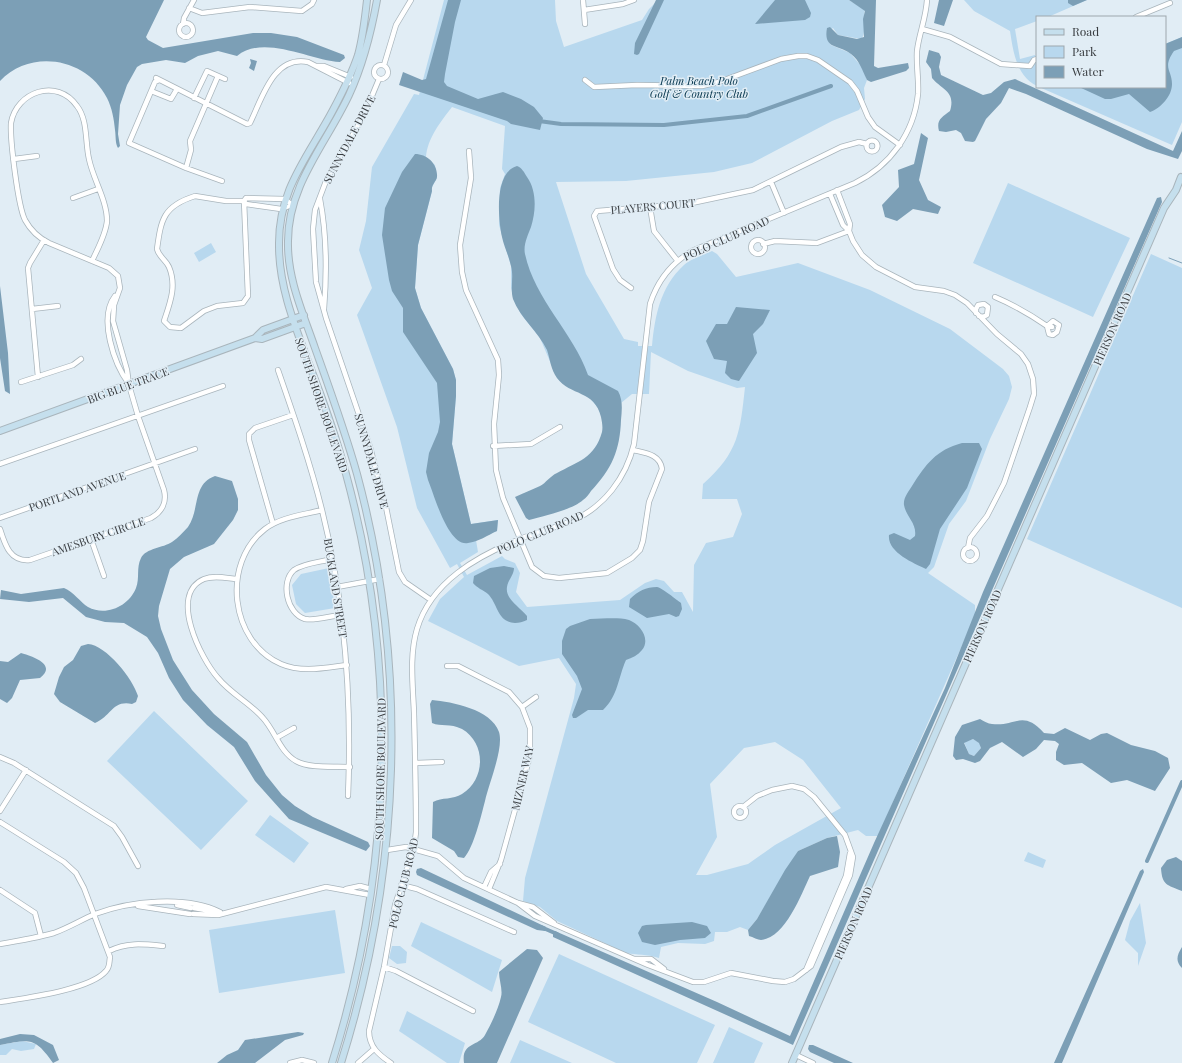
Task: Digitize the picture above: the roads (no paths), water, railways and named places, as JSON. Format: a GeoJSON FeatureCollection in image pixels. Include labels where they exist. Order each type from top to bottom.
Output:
{"type":"FeatureCollection","features":[{"type":"Feature","properties":{"kind":"street"},"geometry":{"type":"LineString","coordinates":[[184,24],[189,8],[194,0]]}},
{"type":"Feature","properties":{"kind":"street"},"geometry":{"type":"LineString","coordinates":[[189,8],[202,13],[250,7],[302,11],[312,4],[314,0]]}},
{"type":"Feature","properties":{"kind":"street","name":"SOUTH SHORE BOULEVARD"},"geometry":{"type":"LineString","coordinates":[[332,1063],[363,947],[378,846],[383,729],[380,660],[370,581],[359,523],[342,457],[293,320],[280,268],[278,243],[282,209],[285,199],[298,170],[332,110],[358,54],[367,0]]}},
{"type":"Feature","properties":{"kind":"street","name":"SOUTH SHORE BOULEVARD"},"geometry":{"type":"LineString","coordinates":[[341,1063],[364,983],[378,908],[386,850],[392,726],[389,657],[380,580],[366,513],[353,460],[306,323],[289,265],[288,237],[292,205],[306,170],[341,110],[355,82],[369,42],[377,0]]}},
{"type":"Feature","properties":{"kind":"street","name":"SUNNYDALE DRIVE"},"geometry":{"type":"LineString","coordinates":[[384,65],[396,25],[411,0]]}},
{"type":"Feature","properties":{"kind":"street"},"geometry":{"type":"LineString","coordinates":[[583,0],[585,24]]}},
{"type":"Feature","properties":{"kind":"street"},"geometry":{"type":"LineString","coordinates":[[584,10],[617,5],[634,0]]}},
{"type":"Feature","properties":{"kind":"street","name":"POLO CLUB ROAD"},"geometry":{"type":"LineString","coordinates":[[374,1049],[369,1038],[369,1028],[384,967],[395,905],[414,848],[416,832],[413,648],[420,619],[430,600],[442,586],[459,571],[520,539],[572,521],[594,508],[617,484],[628,464],[633,450],[650,304],[662,277],[677,260],[694,250],[830,194],[871,174],[888,159],[900,145],[910,126],[916,108],[918,87],[917,56],[927,0]]}},
{"type":"Feature","properties":{"kind":"street"},"geometry":{"type":"LineString","coordinates":[[1138,16],[1170,3]]}},
{"type":"Feature","properties":{"kind":"street"},"geometry":{"type":"LineString","coordinates":[[922,29],[952,39],[1008,66],[1030,66],[1036,59]]}},
{"type":"Feature","properties":{"kind":"street"},"geometry":{"type":"LineString","coordinates":[[585,80],[594,88],[637,85],[702,86],[719,82],[781,60],[798,56],[807,56],[818,60],[850,82],[857,91],[868,117],[875,127],[900,145]]}},
{"type":"Feature","properties":{"kind":"street"},"geometry":{"type":"LineString","coordinates":[[222,181],[186,168],[129,143],[157,79],[247,124],[250,123],[270,80],[281,68],[303,61],[317,66],[324,66],[355,82]]}},
{"type":"Feature","properties":{"kind":"street","name":"SUNNYDALE DRIVE"},"geometry":{"type":"LineString","coordinates":[[379,79],[384,79],[388,74],[388,70],[384,65]]}},
{"type":"Feature","properties":{"kind":"street","name":"SUNNYDALE DRIVE"},"geometry":{"type":"LineString","coordinates":[[379,79],[375,76],[374,70],[377,66],[384,65]]}},
{"type":"Feature","properties":{"kind":"street"},"geometry":{"type":"LineString","coordinates":[[194,98],[207,71],[225,79]]}},
{"type":"Feature","properties":{"kind":"street"},"geometry":{"type":"LineString","coordinates":[[186,168],[191,150],[190,141],[218,76]]}},
{"type":"Feature","properties":{"kind":"street","name":"SUNNYDALE DRIVE"},"geometry":{"type":"LineString","coordinates":[[379,79],[364,115],[326,180],[315,210],[313,229],[316,282],[324,311],[370,447],[386,507],[399,572],[405,582],[430,600]]}},
{"type":"Feature","properties":{"kind":"street"},"geometry":{"type":"LineString","coordinates":[[151,91],[171,99],[177,89]]}},
{"type":"Feature","properties":{"kind":"street"},"geometry":{"type":"LineString","coordinates":[[92,261],[106,223],[105,208],[90,163],[84,122],[80,110],[71,99],[58,92],[46,90],[34,93],[24,98],[16,107],[10,123],[23,214],[33,231],[44,240],[92,261],[109,268],[116,273],[120,282],[114,305],[112,321],[127,370],[129,385]]}},
{"type":"Feature","properties":{"kind":"street","name":"PLAYERS COURT"},"geometry":{"type":"LineString","coordinates":[[631,288],[620,280],[613,269],[594,216],[600,210],[687,204],[753,190],[841,147],[859,142],[867,144]]}},
{"type":"Feature","properties":{"kind":"street"},"geometry":{"type":"LineString","coordinates":[[469,151],[471,178],[460,245],[460,264],[466,290],[498,360],[499,375],[494,424],[494,446],[496,470],[503,498],[532,567],[539,574],[550,578],[607,572],[632,558],[640,550],[643,541],[648,502],[662,469],[660,461],[656,457],[633,450]]}},
{"type":"Feature","properties":{"kind":"street"},"geometry":{"type":"LineString","coordinates":[[14,159],[37,156]]}},
{"type":"Feature","properties":{"kind":"street","name":"PIERSON ROAD"},"geometry":{"type":"LineString","coordinates":[[792,1063],[1164,208],[1179,188],[1182,176]]}},
{"type":"Feature","properties":{"kind":"street"},"geometry":{"type":"LineString","coordinates":[[771,182],[784,213]]}},
{"type":"Feature","properties":{"kind":"street"},"geometry":{"type":"LineString","coordinates":[[73,198],[98,189]]}},
{"type":"Feature","properties":{"kind":"street"},"geometry":{"type":"LineString","coordinates":[[837,190],[850,224],[849,231]]}},
{"type":"Feature","properties":{"kind":"street"},"geometry":{"type":"LineString","coordinates":[[830,194],[843,225],[849,231],[853,241],[862,255],[876,267],[916,287],[944,291],[955,295],[968,303],[977,315],[997,334],[1022,354],[1028,364],[1033,379],[1034,394],[1004,483],[987,516],[970,538],[968,548]]}},
{"type":"Feature","properties":{"kind":"street"},"geometry":{"type":"LineString","coordinates":[[285,199],[246,198],[244,202],[247,299],[243,303],[212,308],[181,328],[167,326],[164,321],[173,291],[169,266],[156,249],[160,223],[175,206],[195,196],[244,202],[246,204],[282,209],[292,205],[285,199]]}},
{"type":"Feature","properties":{"kind":"street","name":"SUNNYDALE DRIVE"},"geometry":{"type":"LineString","coordinates":[[320,199],[325,225],[327,280],[324,311]]}},
{"type":"Feature","properties":{"kind":"street"},"geometry":{"type":"LineString","coordinates":[[650,207],[654,231],[677,260]]}},
{"type":"Feature","properties":{"kind":"street"},"geometry":{"type":"LineString","coordinates":[[763,244],[775,242],[817,243],[849,231]]}},
{"type":"Feature","properties":{"kind":"street"},"geometry":{"type":"LineString","coordinates":[[38,377],[29,265],[44,240]]}},
{"type":"Feature","properties":{"kind":"street"},"geometry":{"type":"LineString","coordinates":[[118,294],[110,304],[107,316],[108,330],[120,373],[129,385]]}},
{"type":"Feature","properties":{"kind":"street"},"geometry":{"type":"LineString","coordinates":[[995,297],[1012,304],[1050,327]]}},
{"type":"Feature","properties":{"kind":"street"},"geometry":{"type":"LineString","coordinates":[[32,309],[58,306]]}},
{"type":"Feature","properties":{"kind":"street","name":"BIG BLUE TRACE"},"geometry":{"type":"LineString","coordinates":[[0,431],[255,338],[263,330],[304,315]]}},
{"type":"Feature","properties":{"kind":"street","name":"BIG BLUE TRACE"},"geometry":{"type":"LineString","coordinates":[[255,338],[262,339],[296,328],[306,323]]}},
{"type":"Feature","properties":{"kind":"street"},"geometry":{"type":"LineString","coordinates":[[21,382],[73,365],[81,359]]}},
{"type":"Feature","properties":{"kind":"street","name":"BUCKLAND STREET"},"geometry":{"type":"LineString","coordinates":[[278,370],[294,414],[322,510],[337,587],[347,665],[350,767],[348,796]]}},
{"type":"Feature","properties":{"kind":"street","name":"AMESBURY CIRCLE"},"geometry":{"type":"LineString","coordinates":[[0,529],[8,551],[14,557],[22,560],[33,560],[151,518],[160,511],[164,504],[165,495],[129,385]]}},
{"type":"Feature","properties":{"kind":"street"},"geometry":{"type":"LineString","coordinates":[[0,464],[223,386]]}},
{"type":"Feature","properties":{"kind":"street"},"geometry":{"type":"LineString","coordinates":[[273,524],[249,440],[249,434],[255,428],[294,414]]}},
{"type":"Feature","properties":{"kind":"street"},"geometry":{"type":"LineString","coordinates":[[494,446],[530,444],[560,427]]}},
{"type":"Feature","properties":{"kind":"street","name":"PORTLAND AVENUE"},"geometry":{"type":"LineString","coordinates":[[0,518],[195,449]]}},
{"type":"Feature","properties":{"kind":"street"},"geometry":{"type":"LineString","coordinates":[[322,510],[287,518],[273,524],[258,535],[247,549],[239,565],[237,596],[245,628],[254,643],[267,656],[280,663],[297,668],[315,669],[347,665]]}},
{"type":"Feature","properties":{"kind":"street"},"geometry":{"type":"LineString","coordinates":[[91,539],[104,576]]}},
{"type":"Feature","properties":{"kind":"street"},"geometry":{"type":"LineString","coordinates":[[332,559],[296,569],[288,579],[287,588],[290,606],[298,616],[310,619],[341,615]]}},
{"type":"Feature","properties":{"kind":"street"},"geometry":{"type":"LineString","coordinates":[[237,579],[211,577],[202,580],[195,585],[188,598],[195,638],[214,674],[228,688],[262,716],[278,737],[287,754],[301,764],[308,766],[350,767]]}},
{"type":"Feature","properties":{"kind":"street"},"geometry":{"type":"LineString","coordinates":[[337,587],[380,580]]}},
{"type":"Feature","properties":{"kind":"street","name":"MIZNER WAY"},"geometry":{"type":"LineString","coordinates":[[447,666],[458,666],[503,688],[514,697],[522,708],[530,728],[531,748],[500,864],[491,872],[486,888]]}},
{"type":"Feature","properties":{"kind":"street"},"geometry":{"type":"LineString","coordinates":[[522,708],[536,697]]}},
{"type":"Feature","properties":{"kind":"street"},"geometry":{"type":"LineString","coordinates":[[278,737],[294,728]]}},
{"type":"Feature","properties":{"kind":"street"},"geometry":{"type":"LineString","coordinates":[[0,757],[26,770],[114,826],[122,837],[138,866]]}},
{"type":"Feature","properties":{"kind":"street"},"geometry":{"type":"LineString","coordinates":[[416,763],[442,762]]}},
{"type":"Feature","properties":{"kind":"street"},"geometry":{"type":"LineString","coordinates":[[0,811],[26,770]]}},
{"type":"Feature","properties":{"kind":"street"},"geometry":{"type":"LineString","coordinates":[[386,850],[406,847],[414,848],[441,858],[462,877],[518,903],[535,916],[634,959],[666,970],[690,981],[701,982],[731,972],[785,982],[797,978],[811,966],[850,875],[853,861],[845,835],[814,797],[804,789],[792,786],[772,790],[757,796],[743,807]]}},
{"type":"Feature","properties":{"kind":"street"},"geometry":{"type":"LineString","coordinates":[[0,822],[70,867],[80,880],[95,915],[109,951],[110,964],[103,974],[91,980],[57,992],[0,1002]]}},
{"type":"Feature","properties":{"kind":"street"},"geometry":{"type":"LineString","coordinates":[[135,905],[192,914],[218,915],[326,887],[371,892],[382,883]]}},
{"type":"Feature","properties":{"kind":"street"},"geometry":{"type":"LineString","coordinates":[[401,885],[416,889],[514,932]]}},
{"type":"Feature","properties":{"kind":"street"},"geometry":{"type":"LineString","coordinates":[[346,889],[360,886],[371,892],[378,908]]}},
{"type":"Feature","properties":{"kind":"street"},"geometry":{"type":"LineString","coordinates":[[0,890],[35,913],[41,936]]}},
{"type":"Feature","properties":{"kind":"street"},"geometry":{"type":"LineString","coordinates":[[0,944],[63,930],[95,915],[117,908],[147,902],[204,906],[220,912]]}},
{"type":"Feature","properties":{"kind":"street"},"geometry":{"type":"LineString","coordinates":[[163,903],[227,912]]}},
{"type":"Feature","properties":{"kind":"street"},"geometry":{"type":"LineString","coordinates":[[109,951],[121,945],[132,943],[162,946]]}},
{"type":"Feature","properties":{"kind":"street"},"geometry":{"type":"LineString","coordinates":[[384,967],[396,971],[473,1011]]}},
{"type":"Feature","properties":{"kind":"street"},"geometry":{"type":"LineString","coordinates":[[358,1063],[374,1049],[391,1063]]}},
{"type":"Feature","properties":{"kind":"street"},"geometry":{"type":"LineString","coordinates":[[796,1055],[813,1063]]}},
{"type":"Feature","properties":{"kind":"street"},"geometry":{"type":"LineString","coordinates":[[290,1063],[314,1063]]}},
{"type":"Feature","properties":{"kind":"water"},"geometry":{"type":"Polygon","coordinates":[[[0,0],[164,0],[146,37],[148,40],[163,48],[253,33],[271,33],[297,37],[344,55],[345,58],[340,62],[287,50],[260,47],[248,50],[237,56],[218,51],[198,56],[185,63],[166,60],[142,64],[137,67],[127,85],[120,105],[118,134],[120,146],[118,148],[113,118],[107,98],[98,84],[73,66],[58,62],[42,61],[27,64],[13,71],[0,81],[0,0]]]}},
{"type":"Feature","properties":{"kind":"water"},"geometry":{"type":"Polygon","coordinates":[[[448,0],[461,0],[455,22],[444,82],[447,86],[478,99],[503,92],[521,99],[534,107],[543,118],[540,130],[511,124],[507,121],[399,85],[403,72],[422,80],[426,79],[448,0]]]}},
{"type":"Feature","properties":{"kind":"water"},"geometry":{"type":"Polygon","coordinates":[[[656,0],[664,0],[639,54],[634,54],[635,43],[656,0]]]}},
{"type":"Feature","properties":{"kind":"water"},"geometry":{"type":"Polygon","coordinates":[[[775,0],[805,0],[811,13],[810,17],[805,20],[755,24],[775,0]]]}},
{"type":"Feature","properties":{"kind":"water"},"geometry":{"type":"Polygon","coordinates":[[[849,0],[876,0],[874,66],[878,68],[908,63],[909,68],[906,71],[871,82],[867,80],[857,60],[851,54],[833,46],[827,40],[827,28],[830,27],[838,35],[857,39],[864,37],[863,19],[865,11],[849,0]]]}},
{"type":"Feature","properties":{"kind":"water"},"geometry":{"type":"Polygon","coordinates":[[[939,0],[953,0],[944,26],[934,23],[939,0]]]}},
{"type":"Feature","properties":{"kind":"water"},"geometry":{"type":"Polygon","coordinates":[[[1068,0],[1087,0],[1073,6],[1068,3],[1068,0]]]}},
{"type":"Feature","properties":{"kind":"water"},"geometry":{"type":"Polygon","coordinates":[[[1182,37],[1182,48],[1174,51],[1170,57],[1168,65],[1172,79],[1172,88],[1168,97],[1158,108],[1150,112],[1129,94],[1111,99],[1105,99],[1081,88],[1166,88],[1166,44],[1182,37]]]}},
{"type":"Feature","properties":{"kind":"water"},"geometry":{"type":"Polygon","coordinates":[[[929,50],[939,53],[941,57],[939,67],[941,75],[983,95],[991,93],[1004,82],[1015,79],[1173,151],[1182,131],[1182,151],[1178,159],[1147,149],[1026,94],[1009,88],[1001,103],[986,119],[975,141],[965,141],[961,133],[956,130],[946,132],[939,131],[939,121],[950,111],[951,99],[950,95],[932,78],[931,69],[926,62],[929,50]]]}},
{"type":"Feature","properties":{"kind":"water"},"geometry":{"type":"Polygon","coordinates":[[[250,59],[257,61],[254,71],[249,68],[251,63],[250,59]]]}},
{"type":"Feature","properties":{"kind":"water"},"geometry":{"type":"Polygon","coordinates":[[[921,133],[928,138],[919,180],[928,200],[941,207],[938,214],[913,209],[897,221],[885,217],[882,205],[899,187],[898,170],[914,164],[921,133]]]}},
{"type":"Feature","properties":{"kind":"water"},"geometry":{"type":"Polygon","coordinates":[[[415,154],[424,156],[434,164],[437,177],[432,187],[418,245],[415,288],[421,308],[453,369],[456,380],[452,444],[471,524],[498,520],[497,531],[479,540],[468,543],[461,542],[454,537],[448,529],[428,480],[426,472],[429,453],[438,432],[440,422],[437,383],[403,332],[403,308],[392,291],[382,235],[385,208],[402,172],[415,154]]]}},
{"type":"Feature","properties":{"kind":"water"},"geometry":{"type":"Polygon","coordinates":[[[517,166],[522,169],[533,188],[535,201],[534,214],[525,247],[525,254],[530,271],[545,301],[573,344],[588,375],[618,391],[622,405],[617,450],[609,467],[598,483],[578,504],[529,520],[526,518],[515,497],[540,486],[555,474],[584,458],[595,448],[599,441],[602,426],[598,408],[593,402],[562,384],[557,378],[553,372],[547,350],[516,306],[513,299],[512,270],[502,237],[499,219],[499,197],[504,177],[510,170],[517,166]]]}},
{"type":"Feature","properties":{"kind":"water"},"geometry":{"type":"Polygon","coordinates":[[[1161,197],[1162,202],[793,1045],[553,937],[553,932],[555,931],[717,1002],[790,1036],[874,843],[945,688],[983,592],[1157,198],[1161,197]]]}},
{"type":"Feature","properties":{"kind":"water"},"geometry":{"type":"Polygon","coordinates":[[[0,286],[8,353],[10,394],[5,391],[0,358],[0,286]]]}},
{"type":"Feature","properties":{"kind":"water"},"geometry":{"type":"Polygon","coordinates":[[[736,307],[770,310],[763,324],[753,334],[757,353],[739,381],[731,379],[725,373],[727,361],[714,359],[706,341],[716,324],[727,324],[736,307]]]}},
{"type":"Feature","properties":{"kind":"water"},"geometry":{"type":"Polygon","coordinates":[[[962,443],[979,443],[982,449],[967,488],[940,529],[930,564],[926,569],[896,552],[889,541],[889,535],[894,533],[910,540],[915,536],[913,524],[904,505],[906,495],[932,459],[945,450],[962,443]]]}},
{"type":"Feature","properties":{"kind":"water"},"geometry":{"type":"Polygon","coordinates":[[[215,476],[232,481],[238,499],[238,510],[233,520],[214,544],[184,557],[170,569],[159,606],[158,616],[161,629],[173,660],[192,690],[214,714],[247,742],[266,775],[282,795],[295,806],[313,817],[368,842],[370,846],[366,851],[289,819],[255,781],[234,747],[207,725],[183,700],[169,678],[158,653],[147,637],[124,623],[105,622],[86,617],[63,598],[29,602],[0,599],[1,590],[21,594],[64,588],[71,592],[88,607],[95,610],[109,610],[122,605],[133,594],[136,588],[139,566],[143,555],[151,550],[172,542],[188,527],[192,520],[197,498],[203,485],[215,476]]]}},
{"type":"Feature","properties":{"kind":"water"},"geometry":{"type":"Polygon","coordinates":[[[504,566],[514,568],[507,591],[511,599],[527,616],[527,620],[520,623],[509,622],[501,616],[488,594],[473,583],[474,576],[490,568],[504,566]]]}},
{"type":"Feature","properties":{"kind":"water"},"geometry":{"type":"Polygon","coordinates":[[[657,587],[681,603],[682,609],[679,616],[676,617],[669,614],[647,618],[629,607],[630,599],[636,594],[642,590],[657,587]]]}},
{"type":"Feature","properties":{"kind":"water"},"geometry":{"type":"Polygon","coordinates":[[[615,618],[629,620],[640,628],[645,637],[645,641],[640,652],[626,660],[615,693],[608,705],[603,710],[588,710],[576,718],[573,718],[572,715],[582,689],[577,676],[562,654],[562,641],[566,629],[570,626],[590,619],[615,618]]]}},
{"type":"Feature","properties":{"kind":"water"},"geometry":{"type":"Polygon","coordinates":[[[88,644],[103,650],[118,664],[131,681],[138,696],[136,702],[116,706],[105,717],[95,723],[60,702],[54,694],[59,677],[64,667],[73,660],[81,646],[88,644]]]}},
{"type":"Feature","properties":{"kind":"water"},"geometry":{"type":"Polygon","coordinates":[[[21,653],[41,661],[45,665],[45,673],[40,678],[20,680],[12,698],[7,703],[0,699],[0,661],[8,662],[21,653]]]}},
{"type":"Feature","properties":{"kind":"water"},"geometry":{"type":"Polygon","coordinates":[[[432,700],[460,705],[480,712],[495,724],[499,732],[500,739],[498,756],[477,831],[471,847],[464,858],[458,857],[454,851],[432,838],[433,802],[440,799],[459,796],[470,787],[476,779],[479,771],[479,752],[476,743],[470,735],[462,729],[454,726],[432,723],[430,704],[432,700]]]}},
{"type":"Feature","properties":{"kind":"water"},"geometry":{"type":"Polygon","coordinates":[[[980,719],[989,724],[1000,724],[1024,720],[1030,722],[1044,733],[1054,734],[1065,728],[1090,740],[1101,734],[1107,733],[1131,745],[1155,751],[1168,758],[1170,768],[1155,791],[1127,780],[1111,783],[1082,763],[1064,765],[1056,760],[1056,752],[1059,744],[1055,741],[1044,740],[1036,749],[1023,757],[1002,742],[990,748],[980,761],[975,763],[963,759],[956,760],[953,756],[955,737],[962,725],[980,719]],[[973,739],[964,743],[969,754],[974,756],[981,748],[979,743],[973,739]]]}},
{"type":"Feature","properties":{"kind":"water"},"geometry":{"type":"Polygon","coordinates":[[[837,836],[840,852],[838,867],[810,876],[797,904],[785,924],[778,932],[761,940],[749,936],[748,930],[757,919],[785,870],[798,851],[827,838],[837,836]]]}},
{"type":"Feature","properties":{"kind":"water"},"geometry":{"type":"Polygon","coordinates":[[[1176,857],[1182,861],[1182,891],[1166,884],[1162,874],[1161,868],[1167,860],[1176,857]]]}},
{"type":"Feature","properties":{"kind":"water"},"geometry":{"type":"Polygon","coordinates":[[[421,868],[546,927],[545,931],[537,930],[417,875],[417,869],[421,868]]]}},
{"type":"Feature","properties":{"kind":"water"},"geometry":{"type":"Polygon","coordinates":[[[1143,869],[1144,872],[1062,1063],[1054,1063],[1140,871],[1143,869]]]}},
{"type":"Feature","properties":{"kind":"water"},"geometry":{"type":"Polygon","coordinates":[[[692,922],[707,926],[711,933],[705,938],[680,940],[655,945],[642,942],[638,933],[642,926],[646,925],[692,922]]]}},
{"type":"Feature","properties":{"kind":"water"},"geometry":{"type":"Polygon","coordinates":[[[1182,947],[1182,968],[1178,963],[1178,958],[1182,947]]]}},
{"type":"Feature","properties":{"kind":"water"},"geometry":{"type":"Polygon","coordinates":[[[527,949],[537,950],[543,958],[497,1063],[464,1063],[465,1051],[467,1048],[482,1039],[485,1035],[500,1002],[501,988],[499,972],[527,949]]]}},
{"type":"Feature","properties":{"kind":"water"},"geometry":{"type":"Polygon","coordinates":[[[298,1032],[304,1033],[303,1035],[285,1040],[255,1063],[217,1063],[227,1055],[238,1050],[245,1040],[298,1032]]]}},
{"type":"Feature","properties":{"kind":"water"},"geometry":{"type":"Polygon","coordinates":[[[20,1034],[34,1035],[53,1045],[59,1060],[53,1063],[41,1048],[31,1042],[25,1041],[0,1045],[0,1039],[20,1034]]]}},
{"type":"Feature","properties":{"kind":"water"},"geometry":{"type":"Polygon","coordinates":[[[809,1045],[813,1045],[853,1063],[834,1063],[810,1052],[808,1049],[809,1045]]]}},
{"type":"Feature","properties":{"kind":"waterway"},"geometry":{"type":"LineString","coordinates":[[539,121],[561,124],[664,125],[747,116],[831,86]]}},
{"type":"Feature","properties":{"kind":"waterway"},"geometry":{"type":"LineString","coordinates":[[1169,258],[1182,263]]}},
{"type":"Feature","properties":{"kind":"waterway"},"geometry":{"type":"LineString","coordinates":[[1147,861],[1182,782]]}},
{"type":"Feature","properties":{"kind":"waterway"},"geometry":{"type":"LineString","coordinates":[[541,927],[557,934]]}},
{"type":"Feature","properties":{"kind":"park label","name":"Palm Beach Polo Golf & Country Club"},"geometry":{"type":"Point","coordinates":[699,86]}}]}
